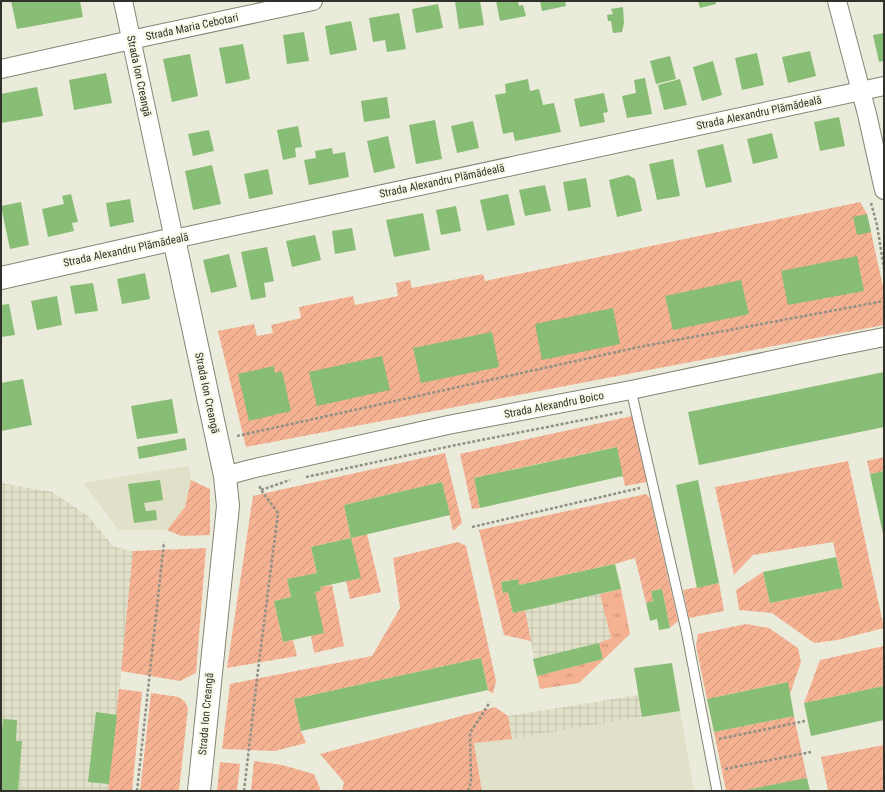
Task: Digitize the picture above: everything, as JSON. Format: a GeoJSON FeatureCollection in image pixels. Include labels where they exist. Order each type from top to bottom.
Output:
{"type":"FeatureCollection","features":[{"type":"Feature","properties":{"kind":"street","name":"Strada Ion Creangă"},"geometry":{"type":"LineString","coordinates":[[123,1],[217,440],[228,506],[199,791]]}},
{"type":"Feature","properties":{"kind":"street","name":"Strada Maria Cebotari"},"geometry":{"type":"LineString","coordinates":[[1,69],[313,1]]}},
{"type":"Feature","properties":{"kind":"street"},"geometry":{"type":"LineString","coordinates":[[837,1],[867,114],[884,190]]}},
{"type":"Feature","properties":{"kind":"street","name":"Strada Alexandru Plămădeală"},"geometry":{"type":"LineString","coordinates":[[1,278],[174,239],[884,86]]}},
{"type":"Feature","properties":{"kind":"street","name":"Strada Alexandru Boico"},"geometry":{"type":"LineString","coordinates":[[224,476],[448,425],[631,390],[834,347],[884,338]]}},
{"type":"Feature","properties":{"kind":"lane"},"geometry":{"type":"LineString","coordinates":[[631,390],[686,630],[717,791]]}},
{"type":"Feature","properties":{"kind":"path"},"geometry":{"type":"LineString","coordinates":[[217,440],[638,347],[884,301]]}},
{"type":"Feature","properties":{"kind":"path"},"geometry":{"type":"LineString","coordinates":[[304,477],[451,446],[635,410]]}},
{"type":"Feature","properties":{"kind":"path"},"geometry":{"type":"LineString","coordinates":[[261,490],[296,479]]}},
{"type":"Feature","properties":{"kind":"path"},"geometry":{"type":"LineString","coordinates":[[472,527],[652,485]]}},
{"type":"Feature","properties":{"kind":"path"},"geometry":{"type":"LineString","coordinates":[[244,791],[278,513]]}},
{"type":"Feature","properties":{"kind":"path"},"geometry":{"type":"LineString","coordinates":[[137,791],[164,542]]}},
{"type":"Feature","properties":{"kind":"path"},"geometry":{"type":"LineString","coordinates":[[468,791],[471,782],[470,733],[490,702]]}},
{"type":"Feature","properties":{"kind":"path"},"geometry":{"type":"LineString","coordinates":[[708,742],[805,721]]}},
{"type":"Feature","properties":{"kind":"path"},"geometry":{"type":"LineString","coordinates":[[713,772],[811,752]]}},
{"type":"Feature","properties":{"kind":"shaded area"},"geometry":{"type":"Polygon","coordinates":[[[188,466],[191,480],[185,507],[167,530],[119,530],[83,483],[188,466]]]}},
{"type":"Feature","properties":{"kind":"shaded area"},"geometry":{"type":"Polygon","coordinates":[[[1,483],[52,492],[88,516],[114,547],[133,551],[108,791],[1,791],[1,483]]]}},
{"type":"Feature","properties":{"kind":"shaded area"},"geometry":{"type":"Polygon","coordinates":[[[621,589],[630,634],[579,683],[540,689],[525,610],[621,589]]]}},
{"type":"Feature","properties":{"kind":"shaded area"},"geometry":{"type":"Polygon","coordinates":[[[639,695],[642,717],[512,739],[508,716],[639,695]]]}},
{"type":"Feature","properties":{"kind":"shaded area"},"geometry":{"type":"Polygon","coordinates":[[[680,711],[694,791],[482,791],[474,743],[512,739],[680,711]]]}},
{"type":"Feature","properties":{"kind":"green space"},"geometry":{"type":"Polygon","coordinates":[[[860,202],[867,214],[884,291],[884,325],[246,447],[218,331],[254,324],[257,336],[273,333],[271,325],[301,318],[299,307],[353,296],[355,305],[398,296],[396,283],[410,280],[412,288],[483,274],[485,281],[860,202]]]}},
{"type":"Feature","properties":{"kind":"green space"},"geometry":{"type":"Polygon","coordinates":[[[632,416],[647,482],[625,486],[616,447],[474,478],[480,508],[472,509],[460,454],[632,416]]]}},
{"type":"Feature","properties":{"kind":"green space"},"geometry":{"type":"Polygon","coordinates":[[[445,453],[462,523],[453,531],[442,482],[344,505],[351,538],[311,547],[317,573],[287,579],[291,597],[274,601],[283,642],[293,640],[297,656],[227,668],[253,496],[445,453]]]}},
{"type":"Feature","properties":{"kind":"green space"},"geometry":{"type":"Polygon","coordinates":[[[884,457],[884,471],[870,474],[867,461],[884,457]]]}},
{"type":"Feature","properties":{"kind":"green space"},"geometry":{"type":"Polygon","coordinates":[[[848,461],[884,628],[837,640],[814,643],[772,613],[739,610],[736,590],[763,572],[770,603],[843,588],[833,542],[753,555],[734,575],[715,487],[848,461]]]}},
{"type":"Feature","properties":{"kind":"green space"},"geometry":{"type":"Polygon","coordinates":[[[191,480],[210,489],[210,535],[181,536],[167,530],[185,507],[191,480]]]}},
{"type":"Feature","properties":{"kind":"green space"},"geometry":{"type":"Polygon","coordinates":[[[646,494],[650,498],[678,621],[670,628],[662,589],[651,591],[653,601],[646,603],[635,558],[615,564],[519,585],[517,579],[501,582],[503,593],[508,592],[513,613],[525,610],[531,641],[504,635],[479,530],[646,494]]]}},
{"type":"Feature","properties":{"kind":"green space"},"geometry":{"type":"Polygon","coordinates":[[[367,534],[381,592],[350,599],[346,581],[360,578],[351,538],[367,534]]]}},
{"type":"Feature","properties":{"kind":"green space"},"geometry":{"type":"Polygon","coordinates":[[[458,542],[466,546],[496,681],[493,694],[488,690],[481,658],[294,699],[301,731],[306,743],[275,751],[222,749],[230,684],[372,656],[400,608],[393,558],[458,542]]]}},
{"type":"Feature","properties":{"kind":"green space"},"geometry":{"type":"Polygon","coordinates":[[[206,548],[196,673],[180,681],[121,671],[133,551],[206,548]]]}},
{"type":"Feature","properties":{"kind":"green space"},"geometry":{"type":"Polygon","coordinates":[[[719,583],[724,611],[689,618],[683,590],[719,583]]]}},
{"type":"Feature","properties":{"kind":"green space"},"geometry":{"type":"Polygon","coordinates":[[[332,585],[344,646],[314,653],[311,636],[315,592],[321,591],[320,587],[332,585]]]}},
{"type":"Feature","properties":{"kind":"green space"},"geometry":{"type":"Polygon","coordinates":[[[621,589],[630,634],[579,683],[540,689],[537,676],[603,659],[599,643],[611,638],[600,594],[621,589]]]}},
{"type":"Feature","properties":{"kind":"green space"},"geometry":{"type":"Polygon","coordinates":[[[746,624],[769,628],[798,648],[801,662],[790,694],[787,682],[707,699],[696,646],[698,634],[746,624]]]}},
{"type":"Feature","properties":{"kind":"green space"},"geometry":{"type":"Polygon","coordinates":[[[884,646],[884,686],[804,703],[820,660],[884,646]]]}},
{"type":"Feature","properties":{"kind":"green space"},"geometry":{"type":"Polygon","coordinates":[[[119,689],[142,692],[132,791],[108,791],[119,689]]]}},
{"type":"Feature","properties":{"kind":"green space"},"geometry":{"type":"Polygon","coordinates":[[[151,693],[179,697],[185,702],[188,708],[179,791],[140,791],[151,693]]]}},
{"type":"Feature","properties":{"kind":"green space"},"geometry":{"type":"Polygon","coordinates":[[[495,707],[508,716],[512,739],[474,743],[482,791],[342,791],[344,782],[320,754],[495,707]]]}},
{"type":"Feature","properties":{"kind":"green space"},"geometry":{"type":"Polygon","coordinates":[[[794,716],[807,778],[743,791],[726,791],[714,732],[794,716]]]}},
{"type":"Feature","properties":{"kind":"green space"},"geometry":{"type":"Polygon","coordinates":[[[884,745],[884,791],[828,791],[821,757],[884,745]]]}},
{"type":"Feature","properties":{"kind":"green space"},"geometry":{"type":"Polygon","coordinates":[[[254,761],[282,765],[314,774],[321,791],[251,791],[254,761]]]}},
{"type":"Feature","properties":{"kind":"green space"},"geometry":{"type":"Polygon","coordinates":[[[220,762],[240,764],[237,791],[217,791],[220,762]]]}},
{"type":"Feature","properties":{"kind":"building"},"geometry":{"type":"Polygon","coordinates":[[[11,1],[80,1],[83,17],[17,29],[11,1]]]}},
{"type":"Feature","properties":{"kind":"building"},"geometry":{"type":"Polygon","coordinates":[[[455,1],[480,1],[484,25],[459,29],[455,1]]]}},
{"type":"Feature","properties":{"kind":"building"},"geometry":{"type":"Polygon","coordinates":[[[496,1],[518,1],[519,6],[523,5],[526,16],[500,21],[496,1]]]}},
{"type":"Feature","properties":{"kind":"building"},"geometry":{"type":"Polygon","coordinates":[[[540,1],[565,1],[566,6],[542,11],[540,1]]]}},
{"type":"Feature","properties":{"kind":"building"},"geometry":{"type":"Polygon","coordinates":[[[698,1],[716,1],[716,4],[700,8],[698,1]]]}},
{"type":"Feature","properties":{"kind":"building"},"geometry":{"type":"Polygon","coordinates":[[[438,4],[443,28],[416,33],[412,9],[438,4]]]}},
{"type":"Feature","properties":{"kind":"building"},"geometry":{"type":"Polygon","coordinates":[[[623,7],[624,23],[622,32],[613,33],[611,21],[608,21],[607,15],[613,14],[611,9],[623,7]]]}},
{"type":"Feature","properties":{"kind":"building"},"geometry":{"type":"Polygon","coordinates":[[[399,13],[406,49],[387,52],[385,40],[373,42],[369,18],[399,13]]]}},
{"type":"Feature","properties":{"kind":"building"},"geometry":{"type":"Polygon","coordinates":[[[351,21],[357,50],[330,55],[325,26],[351,21]]]}},
{"type":"Feature","properties":{"kind":"building"},"geometry":{"type":"Polygon","coordinates":[[[304,32],[309,61],[287,64],[283,35],[304,32]]]}},
{"type":"Feature","properties":{"kind":"building"},"geometry":{"type":"Polygon","coordinates":[[[884,33],[884,61],[879,62],[873,35],[884,33]]]}},
{"type":"Feature","properties":{"kind":"building"},"geometry":{"type":"Polygon","coordinates":[[[243,44],[250,79],[226,84],[219,48],[243,44]]]}},
{"type":"Feature","properties":{"kind":"building"},"geometry":{"type":"Polygon","coordinates":[[[810,51],[816,76],[788,83],[782,57],[810,51]]]}},
{"type":"Feature","properties":{"kind":"building"},"geometry":{"type":"Polygon","coordinates":[[[757,53],[764,85],[742,90],[735,58],[757,53]]]}},
{"type":"Feature","properties":{"kind":"building"},"geometry":{"type":"Polygon","coordinates":[[[190,54],[198,96],[172,102],[163,59],[190,54]]]}},
{"type":"Feature","properties":{"kind":"building"},"geometry":{"type":"Polygon","coordinates":[[[670,56],[676,79],[656,84],[650,61],[670,56]]]}},
{"type":"Feature","properties":{"kind":"building"},"geometry":{"type":"Polygon","coordinates":[[[713,61],[722,95],[702,101],[693,67],[713,61]]]}},
{"type":"Feature","properties":{"kind":"building"},"geometry":{"type":"Polygon","coordinates":[[[106,73],[112,103],[74,110],[69,80],[106,73]]]}},
{"type":"Feature","properties":{"kind":"building"},"geometry":{"type":"Polygon","coordinates":[[[645,78],[652,114],[627,118],[622,96],[636,93],[634,80],[645,78]]]}},
{"type":"Feature","properties":{"kind":"building"},"geometry":{"type":"Polygon","coordinates":[[[528,79],[530,91],[539,89],[543,105],[554,103],[561,132],[515,141],[513,132],[503,134],[495,95],[506,93],[505,84],[528,79]]]}},
{"type":"Feature","properties":{"kind":"building"},"geometry":{"type":"Polygon","coordinates":[[[680,79],[687,105],[664,110],[658,85],[680,79]]]}},
{"type":"Feature","properties":{"kind":"building"},"geometry":{"type":"Polygon","coordinates":[[[37,87],[43,116],[1,123],[1,94],[37,87]]]}},
{"type":"Feature","properties":{"kind":"building"},"geometry":{"type":"Polygon","coordinates":[[[604,93],[608,112],[603,113],[605,122],[580,127],[574,99],[604,93]]]}},
{"type":"Feature","properties":{"kind":"building"},"geometry":{"type":"Polygon","coordinates":[[[387,97],[390,118],[364,122],[361,101],[387,97]]]}},
{"type":"Feature","properties":{"kind":"building"},"geometry":{"type":"Polygon","coordinates":[[[839,117],[845,146],[820,151],[814,122],[839,117]]]}},
{"type":"Feature","properties":{"kind":"building"},"geometry":{"type":"Polygon","coordinates":[[[435,120],[442,159],[416,164],[409,125],[435,120]]]}},
{"type":"Feature","properties":{"kind":"building"},"geometry":{"type":"Polygon","coordinates":[[[473,121],[479,148],[457,153],[451,126],[473,121]]]}},
{"type":"Feature","properties":{"kind":"building"},"geometry":{"type":"Polygon","coordinates":[[[298,126],[302,147],[295,148],[296,157],[283,160],[277,130],[298,126]]]}},
{"type":"Feature","properties":{"kind":"building"},"geometry":{"type":"Polygon","coordinates":[[[209,130],[214,151],[193,156],[188,134],[209,130]]]}},
{"type":"Feature","properties":{"kind":"building"},"geometry":{"type":"Polygon","coordinates":[[[772,133],[778,158],[753,164],[747,139],[772,133]]]}},
{"type":"Feature","properties":{"kind":"building"},"geometry":{"type":"Polygon","coordinates":[[[388,136],[395,168],[374,173],[367,141],[388,136]]]}},
{"type":"Feature","properties":{"kind":"building"},"geometry":{"type":"Polygon","coordinates":[[[723,144],[732,182],[706,188],[697,150],[723,144]]]}},
{"type":"Feature","properties":{"kind":"building"},"geometry":{"type":"Polygon","coordinates":[[[332,148],[333,154],[345,152],[349,177],[309,185],[304,160],[316,158],[315,151],[332,148]]]}},
{"type":"Feature","properties":{"kind":"building"},"geometry":{"type":"Polygon","coordinates":[[[673,159],[680,196],[657,200],[649,164],[673,159]]]}},
{"type":"Feature","properties":{"kind":"building"},"geometry":{"type":"Polygon","coordinates":[[[212,165],[221,204],[193,210],[185,171],[212,165]]]}},
{"type":"Feature","properties":{"kind":"building"},"geometry":{"type":"Polygon","coordinates":[[[268,169],[273,194],[249,199],[244,174],[268,169]]]}},
{"type":"Feature","properties":{"kind":"building"},"geometry":{"type":"Polygon","coordinates":[[[628,175],[635,179],[642,211],[617,217],[609,180],[628,175]]]}},
{"type":"Feature","properties":{"kind":"building"},"geometry":{"type":"Polygon","coordinates":[[[586,178],[591,207],[568,211],[563,182],[586,178]]]}},
{"type":"Feature","properties":{"kind":"building"},"geometry":{"type":"Polygon","coordinates":[[[545,185],[551,211],[525,216],[519,190],[545,185]]]}},
{"type":"Feature","properties":{"kind":"building"},"geometry":{"type":"Polygon","coordinates":[[[71,194],[78,222],[72,223],[74,231],[48,237],[42,209],[64,204],[62,196],[71,194]]]}},
{"type":"Feature","properties":{"kind":"building"},"geometry":{"type":"Polygon","coordinates":[[[508,194],[515,225],[487,231],[480,200],[508,194]]]}},
{"type":"Feature","properties":{"kind":"building"},"geometry":{"type":"Polygon","coordinates":[[[130,199],[134,222],[110,227],[106,203],[130,199]]]}},
{"type":"Feature","properties":{"kind":"building"},"geometry":{"type":"Polygon","coordinates":[[[21,202],[29,245],[10,249],[1,206],[21,202]]]}},
{"type":"Feature","properties":{"kind":"building"},"geometry":{"type":"Polygon","coordinates":[[[456,206],[461,231],[441,235],[436,210],[456,206]]]}},
{"type":"Feature","properties":{"kind":"building"},"geometry":{"type":"Polygon","coordinates":[[[423,213],[430,250],[394,257],[386,220],[423,213]]]}},
{"type":"Feature","properties":{"kind":"building"},"geometry":{"type":"Polygon","coordinates":[[[867,214],[871,232],[857,235],[853,217],[867,214]]]}},
{"type":"Feature","properties":{"kind":"building"},"geometry":{"type":"Polygon","coordinates":[[[352,228],[356,250],[335,254],[332,231],[352,228]]]}},
{"type":"Feature","properties":{"kind":"building"},"geometry":{"type":"Polygon","coordinates":[[[315,235],[321,260],[292,267],[286,241],[315,235]]]}},
{"type":"Feature","properties":{"kind":"building"},"geometry":{"type":"Polygon","coordinates":[[[267,247],[274,281],[264,283],[266,297],[251,300],[241,252],[267,247]]]}},
{"type":"Feature","properties":{"kind":"building"},"geometry":{"type":"Polygon","coordinates":[[[229,254],[237,287],[211,293],[203,260],[229,254]]]}},
{"type":"Feature","properties":{"kind":"building"},"geometry":{"type":"Polygon","coordinates":[[[857,256],[864,291],[788,305],[781,271],[857,256]]]}},
{"type":"Feature","properties":{"kind":"building"},"geometry":{"type":"Polygon","coordinates":[[[145,273],[150,299],[122,304],[117,279],[145,273]]]}},
{"type":"Feature","properties":{"kind":"building"},"geometry":{"type":"Polygon","coordinates":[[[741,280],[749,314],[673,330],[665,296],[741,280]]]}},
{"type":"Feature","properties":{"kind":"building"},"geometry":{"type":"Polygon","coordinates":[[[93,283],[98,311],[75,314],[70,286],[93,283]]]}},
{"type":"Feature","properties":{"kind":"building"},"geometry":{"type":"Polygon","coordinates":[[[57,296],[62,325],[37,330],[31,301],[57,296]]]}},
{"type":"Feature","properties":{"kind":"building"},"geometry":{"type":"Polygon","coordinates":[[[9,304],[15,335],[1,337],[1,305],[9,304]]]}},
{"type":"Feature","properties":{"kind":"building"},"geometry":{"type":"Polygon","coordinates":[[[613,308],[620,344],[542,360],[535,324],[613,308]]]}},
{"type":"Feature","properties":{"kind":"building"},"geometry":{"type":"Polygon","coordinates":[[[492,332],[499,367],[421,383],[413,348],[492,332]]]}},
{"type":"Feature","properties":{"kind":"building"},"geometry":{"type":"Polygon","coordinates":[[[382,356],[390,390],[317,406],[309,372],[382,356]]]}},
{"type":"Feature","properties":{"kind":"building"},"geometry":{"type":"Polygon","coordinates":[[[274,366],[275,373],[282,371],[291,411],[249,421],[238,374],[274,366]]]}},
{"type":"Feature","properties":{"kind":"building"},"geometry":{"type":"Polygon","coordinates":[[[884,372],[884,427],[699,465],[688,412],[884,372]]]}},
{"type":"Feature","properties":{"kind":"building"},"geometry":{"type":"Polygon","coordinates":[[[23,379],[32,425],[1,431],[1,383],[23,379]]]}},
{"type":"Feature","properties":{"kind":"building"},"geometry":{"type":"Polygon","coordinates":[[[172,399],[178,433],[137,439],[131,406],[172,399]]]}},
{"type":"Feature","properties":{"kind":"building"},"geometry":{"type":"Polygon","coordinates":[[[185,438],[187,450],[139,459],[137,447],[185,438]]]}},
{"type":"Feature","properties":{"kind":"building"},"geometry":{"type":"Polygon","coordinates":[[[617,447],[623,476],[480,508],[474,478],[617,447]]]}},
{"type":"Feature","properties":{"kind":"building"},"geometry":{"type":"Polygon","coordinates":[[[884,471],[884,534],[883,534],[870,474],[884,471]]]}},
{"type":"Feature","properties":{"kind":"building"},"geometry":{"type":"Polygon","coordinates":[[[160,480],[163,500],[144,503],[146,511],[156,510],[157,520],[134,523],[128,484],[160,480]]]}},
{"type":"Feature","properties":{"kind":"building"},"geometry":{"type":"Polygon","coordinates":[[[698,480],[719,583],[697,588],[676,485],[698,480]]]}},
{"type":"Feature","properties":{"kind":"building"},"geometry":{"type":"Polygon","coordinates":[[[442,482],[450,515],[351,538],[344,505],[442,482]]]}},
{"type":"Feature","properties":{"kind":"building"},"geometry":{"type":"Polygon","coordinates":[[[351,538],[361,578],[320,587],[321,591],[315,592],[324,633],[283,642],[274,601],[291,597],[287,579],[317,573],[311,547],[351,538]]]}},
{"type":"Feature","properties":{"kind":"building"},"geometry":{"type":"Polygon","coordinates":[[[836,557],[843,588],[770,603],[763,572],[836,557]]]}},
{"type":"Feature","properties":{"kind":"building"},"geometry":{"type":"Polygon","coordinates":[[[615,564],[621,589],[513,613],[508,592],[503,593],[501,582],[518,579],[519,585],[615,564]]]}},
{"type":"Feature","properties":{"kind":"building"},"geometry":{"type":"Polygon","coordinates":[[[662,589],[670,628],[659,630],[657,619],[650,621],[646,603],[653,601],[651,591],[662,589]]]}},
{"type":"Feature","properties":{"kind":"building"},"geometry":{"type":"Polygon","coordinates":[[[599,643],[603,659],[537,676],[533,659],[599,643]]]}},
{"type":"Feature","properties":{"kind":"building"},"geometry":{"type":"Polygon","coordinates":[[[481,658],[488,690],[301,731],[294,699],[481,658]]]}},
{"type":"Feature","properties":{"kind":"building"},"geometry":{"type":"Polygon","coordinates":[[[672,663],[680,711],[642,717],[634,668],[672,663]]]}},
{"type":"Feature","properties":{"kind":"building"},"geometry":{"type":"Polygon","coordinates":[[[788,682],[794,716],[714,732],[707,699],[788,682]]]}},
{"type":"Feature","properties":{"kind":"building"},"geometry":{"type":"Polygon","coordinates":[[[884,686],[884,720],[811,736],[804,703],[884,686]]]}},
{"type":"Feature","properties":{"kind":"building"},"geometry":{"type":"Polygon","coordinates":[[[96,712],[117,715],[109,784],[88,782],[96,712]]]}},
{"type":"Feature","properties":{"kind":"building"},"geometry":{"type":"Polygon","coordinates":[[[3,719],[17,720],[16,741],[22,741],[18,791],[1,791],[1,744],[3,719]]]}},
{"type":"Feature","properties":{"kind":"building"},"geometry":{"type":"Polygon","coordinates":[[[807,778],[810,791],[746,790],[807,778]]]}}]}
